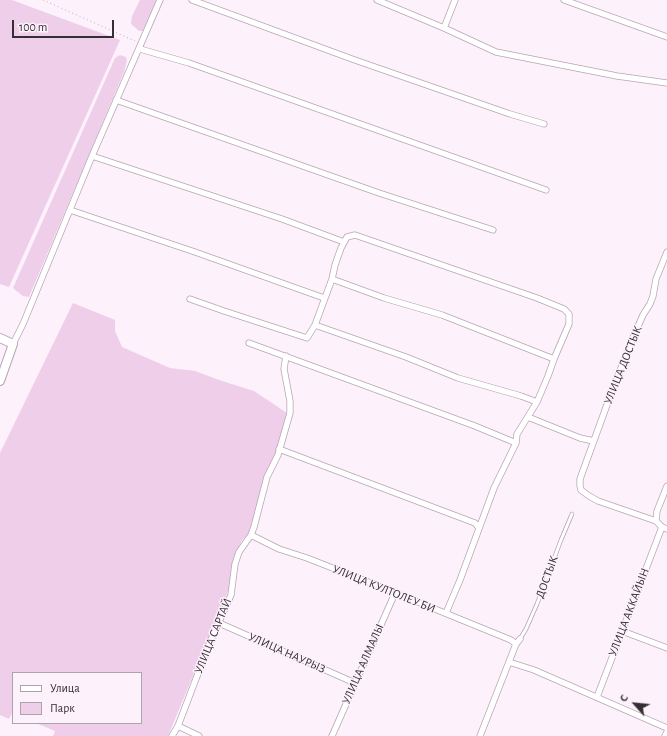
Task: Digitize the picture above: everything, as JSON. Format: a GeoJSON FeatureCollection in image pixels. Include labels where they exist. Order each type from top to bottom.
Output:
{"type":"FeatureCollection","features":[{"type":"Feature","properties":{"kind":"main road"},"geometry":{"type":"LineString","coordinates":[[0,338],[13,344],[0,380]]}},
{"type":"Feature","properties":{"kind":"street"},"geometry":{"type":"LineString","coordinates":[[13,344],[23,324],[92,156],[160,0]]}},
{"type":"Feature","properties":{"kind":"street"},"geometry":{"type":"LineString","coordinates":[[192,0],[352,59],[510,114],[544,124]]}},
{"type":"Feature","properties":{"kind":"street"},"geometry":{"type":"LineString","coordinates":[[377,0],[496,52],[617,76],[667,83]]}},
{"type":"Feature","properties":{"kind":"street"},"geometry":{"type":"LineString","coordinates":[[444,28],[455,0]]}},
{"type":"Feature","properties":{"kind":"street"},"geometry":{"type":"LineString","coordinates":[[564,0],[667,37]]}},
{"type":"Feature","properties":{"kind":"street"},"geometry":{"type":"LineString","coordinates":[[140,46],[189,62],[546,190]]}},
{"type":"Feature","properties":{"kind":"street"},"geometry":{"type":"LineString","coordinates":[[116,100],[322,173],[493,230]]}},
{"type":"Feature","properties":{"kind":"street"},"geometry":{"type":"LineString","coordinates":[[92,156],[282,219],[344,242]]}},
{"type":"Feature","properties":{"kind":"street"},"geometry":{"type":"LineString","coordinates":[[70,210],[324,298]]}},
{"type":"Feature","properties":{"kind":"street"},"geometry":{"type":"LineString","coordinates":[[190,298],[300,337],[308,338],[315,325],[344,242],[346,238],[355,235],[537,298],[570,314],[569,324],[537,402],[517,434],[516,442],[494,488],[446,614]]}},
{"type":"Feature","properties":{"kind":"street","name":"УЛИЦА ДОСТЫК"},"geometry":{"type":"LineString","coordinates":[[656,520],[598,501],[581,490],[580,479],[632,340],[653,296],[656,279],[667,252]]}},
{"type":"Feature","properties":{"kind":"street"},"geometry":{"type":"LineString","coordinates":[[332,279],[384,298],[450,318],[554,359]]}},
{"type":"Feature","properties":{"kind":"street"},"geometry":{"type":"LineString","coordinates":[[315,325],[406,357],[458,378],[537,402]]}},
{"type":"Feature","properties":{"kind":"street"},"geometry":{"type":"LineString","coordinates":[[249,343],[516,442]]}},
{"type":"Feature","properties":{"kind":"street","name":"УЛИЦА САРТАЙ"},"geometry":{"type":"LineString","coordinates":[[172,736],[178,726],[199,670],[231,595],[232,579],[239,552],[251,535],[254,527],[267,477],[279,449],[290,413],[290,400],[284,369],[286,356]]}},
{"type":"Feature","properties":{"kind":"street"},"geometry":{"type":"LineString","coordinates":[[528,418],[580,438],[594,441]]}},
{"type":"Feature","properties":{"kind":"street"},"geometry":{"type":"LineString","coordinates":[[279,449],[475,523],[479,528]]}},
{"type":"Feature","properties":{"kind":"street"},"geometry":{"type":"LineString","coordinates":[[664,528],[656,520],[657,511],[667,486]]}},
{"type":"Feature","properties":{"kind":"street","name":"УЛИЦА АККАЙЫН"},"geometry":{"type":"LineString","coordinates":[[596,697],[664,528]]}},
{"type":"Feature","properties":{"kind":"street","name":"УЛИЦА КУЛТОЛЕУ БИ"},"geometry":{"type":"LineString","coordinates":[[251,535],[279,549],[307,558],[518,642]]}},
{"type":"Feature","properties":{"kind":"street","name":"УЛИЦА АЛМАЛЫ"},"geometry":{"type":"LineString","coordinates":[[332,736],[395,593]]}},
{"type":"Feature","properties":{"kind":"street","name":"УЛИЦА НАУРЫЗ"},"geometry":{"type":"LineString","coordinates":[[219,623],[355,683]]}},
{"type":"Feature","properties":{"kind":"street"},"geometry":{"type":"LineString","coordinates":[[622,631],[667,648]]}},
{"type":"Feature","properties":{"kind":"street"},"geometry":{"type":"LineString","coordinates":[[480,736],[518,642]]}},
{"type":"Feature","properties":{"kind":"street"},"geometry":{"type":"LineString","coordinates":[[509,662],[534,670],[667,728]]}},
{"type":"Feature","properties":{"kind":"street"},"geometry":{"type":"LineString","coordinates":[[178,726],[199,736]]}},
{"type":"Feature","properties":{"kind":"street"},"geometry":{"type":"LineString","coordinates":[[665,736],[667,732]]}},
{"type":"Feature","properties":{"kind":"lane","name":"ДОСТЫК"},"geometry":{"type":"LineString","coordinates":[[518,642],[526,629],[537,604],[572,514]]}},
{"type":"Feature","properties":{"kind":"path"},"geometry":{"type":"LineString","coordinates":[[43,0],[140,46]]}},
{"type":"Feature","properties":{"kind":"green space"},"geometry":{"type":"Polygon","coordinates":[[[0,0],[12,0],[120,40],[9,287],[0,284],[0,0]]]}},
{"type":"Feature","properties":{"kind":"green space"},"geometry":{"type":"Polygon","coordinates":[[[140,0],[158,0],[143,31],[139,31],[131,24],[132,16],[140,0]]]}},
{"type":"Feature","properties":{"kind":"green space"},"geometry":{"type":"Polygon","coordinates":[[[120,55],[126,57],[127,60],[124,72],[29,297],[23,296],[13,288],[115,58],[120,55]]]}},
{"type":"Feature","properties":{"kind":"green space"},"geometry":{"type":"Polygon","coordinates":[[[73,303],[115,320],[115,331],[122,347],[170,368],[195,371],[254,391],[287,413],[277,448],[262,489],[251,532],[242,540],[234,557],[229,589],[168,736],[53,736],[55,731],[38,724],[142,724],[142,672],[12,672],[12,713],[9,719],[0,715],[0,453],[73,303]]]}}]}
